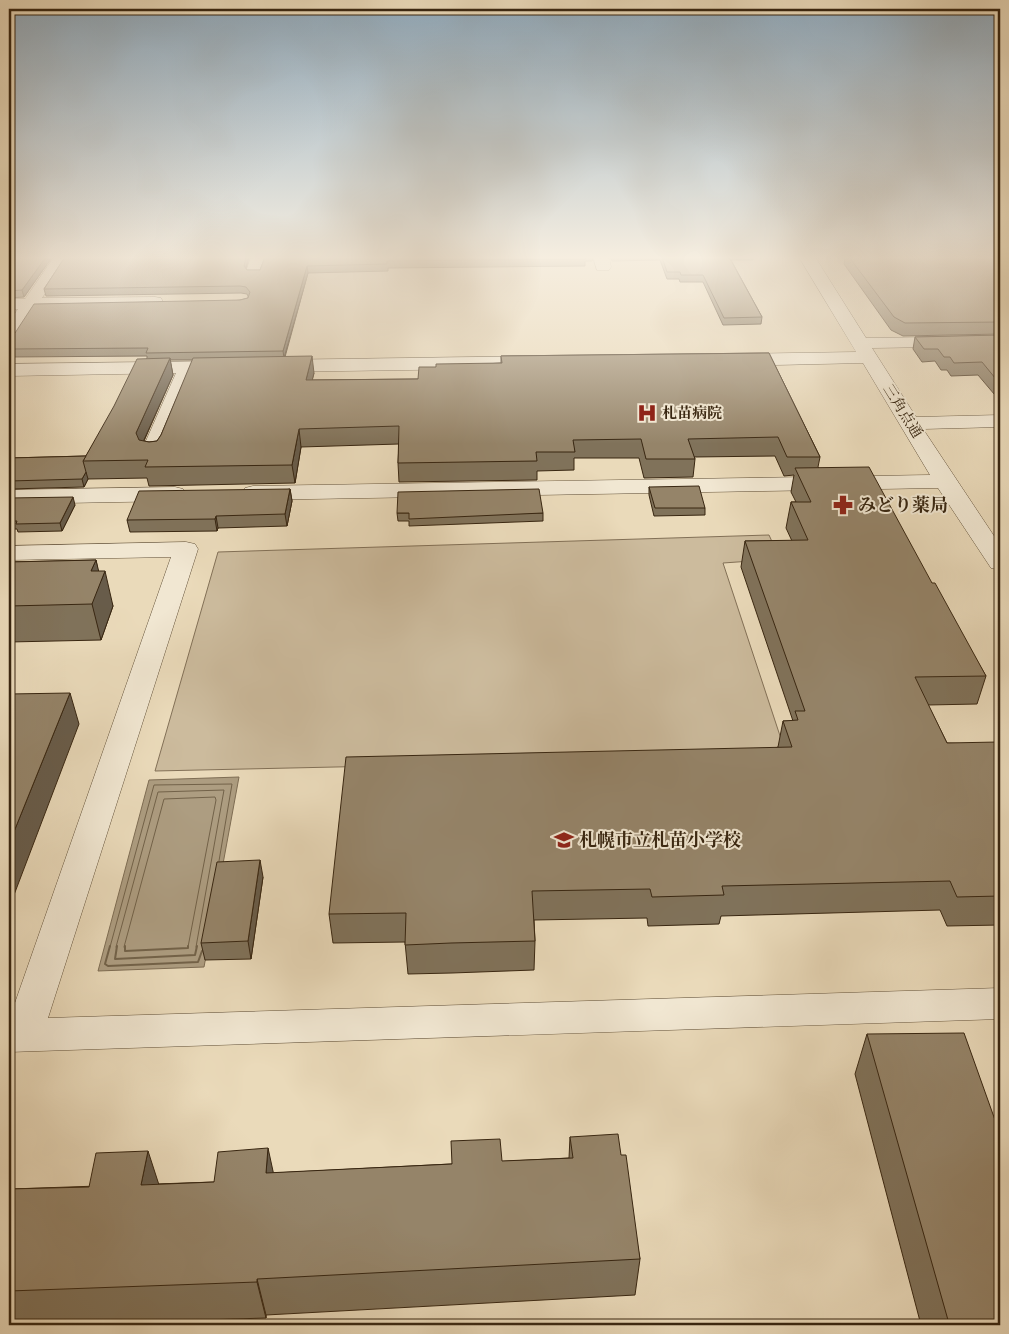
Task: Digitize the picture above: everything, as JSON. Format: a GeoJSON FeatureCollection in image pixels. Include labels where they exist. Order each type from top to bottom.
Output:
{"type":"FeatureCollection","features":[{"type":"Feature","properties":{"kind":"street"},"geometry":{"type":"LineString","coordinates":[[9,335],[19,319]]}},
{"type":"Feature","properties":{"kind":"street","name":"三角点通"},"geometry":{"type":"LineString","coordinates":[[846,319],[945,481],[993,540],[1000,563]]}},
{"type":"Feature","properties":{"kind":"street"},"geometry":{"type":"LineString","coordinates":[[715,360],[1000,341]]}},
{"type":"Feature","properties":{"kind":"street"},"geometry":{"type":"LineString","coordinates":[[9,370],[556,362]]}},
{"type":"Feature","properties":{"kind":"street"},"geometry":{"type":"LineString","coordinates":[[152,452],[188,367]]}},
{"type":"Feature","properties":{"kind":"street"},"geometry":{"type":"LineString","coordinates":[[911,423],[1000,421]]}},
{"type":"Feature","properties":{"kind":"street"},"geometry":{"type":"LineString","coordinates":[[228,493],[945,481]]}},
{"type":"Feature","properties":{"kind":"street"},"geometry":{"type":"LineString","coordinates":[[9,497],[198,494]]}},
{"type":"Feature","properties":{"kind":"street"},"geometry":{"type":"LineString","coordinates":[[9,553],[186,549],[16,1036],[1000,1004]]}},
{"type":"Feature","properties":{"kind":"shaded area"},"geometry":{"type":"Polygon","coordinates":[[[769,535],[780,559],[723,563],[787,757],[155,771],[218,552],[769,535]]]}},
{"type":"Feature","properties":{"kind":"water"},"geometry":{"type":"Polygon","coordinates":[[[239,777],[204,967],[98,971],[149,780],[239,777]]]}},
{"type":"Feature","properties":{"kind":"building"},"geometry":{"type":"Polygon","coordinates":[[[24,319],[292,319],[283,351],[146,353],[148,348],[9,349],[9,334],[15,333],[24,319]]]}},
{"type":"Feature","properties":{"kind":"building"},"geometry":{"type":"Polygon","coordinates":[[[898,319],[1000,319],[1000,322],[905,323],[898,319]]]}},
{"type":"Feature","properties":{"kind":"building"},"geometry":{"type":"Polygon","coordinates":[[[1000,335],[1000,384],[982,362],[954,363],[950,357],[944,357],[938,349],[924,349],[915,337],[1000,335]]]}},
{"type":"Feature","properties":{"kind":"building"},"geometry":{"type":"Polygon","coordinates":[[[769,353],[820,457],[787,457],[778,437],[688,439],[695,459],[646,459],[641,439],[573,440],[575,452],[536,452],[537,461],[398,463],[399,426],[299,429],[292,465],[145,467],[148,460],[83,461],[114,406],[137,359],[170,358],[136,433],[139,440],[149,442],[157,441],[161,435],[193,358],[312,356],[306,380],[418,379],[419,367],[436,367],[436,364],[502,363],[501,356],[769,353]]]}},
{"type":"Feature","properties":{"kind":"building"},"geometry":{"type":"Polygon","coordinates":[[[86,456],[83,461],[86,472],[82,479],[9,481],[9,458],[86,456]]]}},
{"type":"Feature","properties":{"kind":"building"},"geometry":{"type":"Polygon","coordinates":[[[869,467],[932,583],[935,583],[986,676],[915,677],[947,743],[998,742],[1000,745],[1000,896],[957,897],[950,881],[722,886],[724,895],[652,897],[650,889],[532,891],[535,941],[405,945],[406,913],[329,914],[346,757],[792,747],[783,721],[798,720],[795,711],[805,711],[745,541],[808,540],[791,502],[811,502],[795,468],[869,467]]]}},
{"type":"Feature","properties":{"kind":"building"},"geometry":{"type":"Polygon","coordinates":[[[699,486],[705,508],[655,508],[649,487],[699,486]]]}},
{"type":"Feature","properties":{"kind":"building"},"geometry":{"type":"Polygon","coordinates":[[[290,489],[285,514],[216,516],[215,519],[127,520],[139,491],[290,489]]]}},
{"type":"Feature","properties":{"kind":"building"},"geometry":{"type":"Polygon","coordinates":[[[539,489],[543,513],[409,519],[409,513],[397,513],[398,492],[539,489]]]}},
{"type":"Feature","properties":{"kind":"building"},"geometry":{"type":"Polygon","coordinates":[[[73,497],[60,523],[16,524],[17,521],[9,521],[9,498],[73,497]]]}},
{"type":"Feature","properties":{"kind":"building"},"geometry":{"type":"Polygon","coordinates":[[[96,560],[91,571],[105,571],[92,604],[9,606],[9,562],[96,560]]]}},
{"type":"Feature","properties":{"kind":"building"},"geometry":{"type":"Polygon","coordinates":[[[70,693],[9,844],[9,694],[70,693]]]}},
{"type":"Feature","properties":{"kind":"building"},"geometry":{"type":"Polygon","coordinates":[[[260,860],[248,941],[201,943],[217,862],[260,860]]]}},
{"type":"Feature","properties":{"kind":"building"},"geometry":{"type":"Polygon","coordinates":[[[964,1033],[1000,1134],[1000,1320],[948,1320],[867,1034],[964,1033]]]}},
{"type":"Feature","properties":{"kind":"building"},"geometry":{"type":"Polygon","coordinates":[[[618,1134],[621,1155],[626,1155],[640,1259],[257,1279],[257,1282],[9,1291],[9,1189],[89,1187],[96,1153],[148,1151],[141,1185],[214,1182],[218,1152],[268,1148],[266,1173],[452,1164],[451,1141],[500,1139],[502,1161],[573,1158],[570,1137],[618,1134]]]}},
{"type":"Feature","properties":{"kind":"place","name":"札苗病院"},"geometry":{"type":"Point","coordinates":[647,413]}},
{"type":"Feature","properties":{"kind":"place","name":"みどり薬局"},"geometry":{"type":"Point","coordinates":[843,505]}},
{"type":"Feature","properties":{"kind":"place","name":"札幌市立札苗小学校"},"geometry":{"type":"Point","coordinates":[564,840]}}]}
